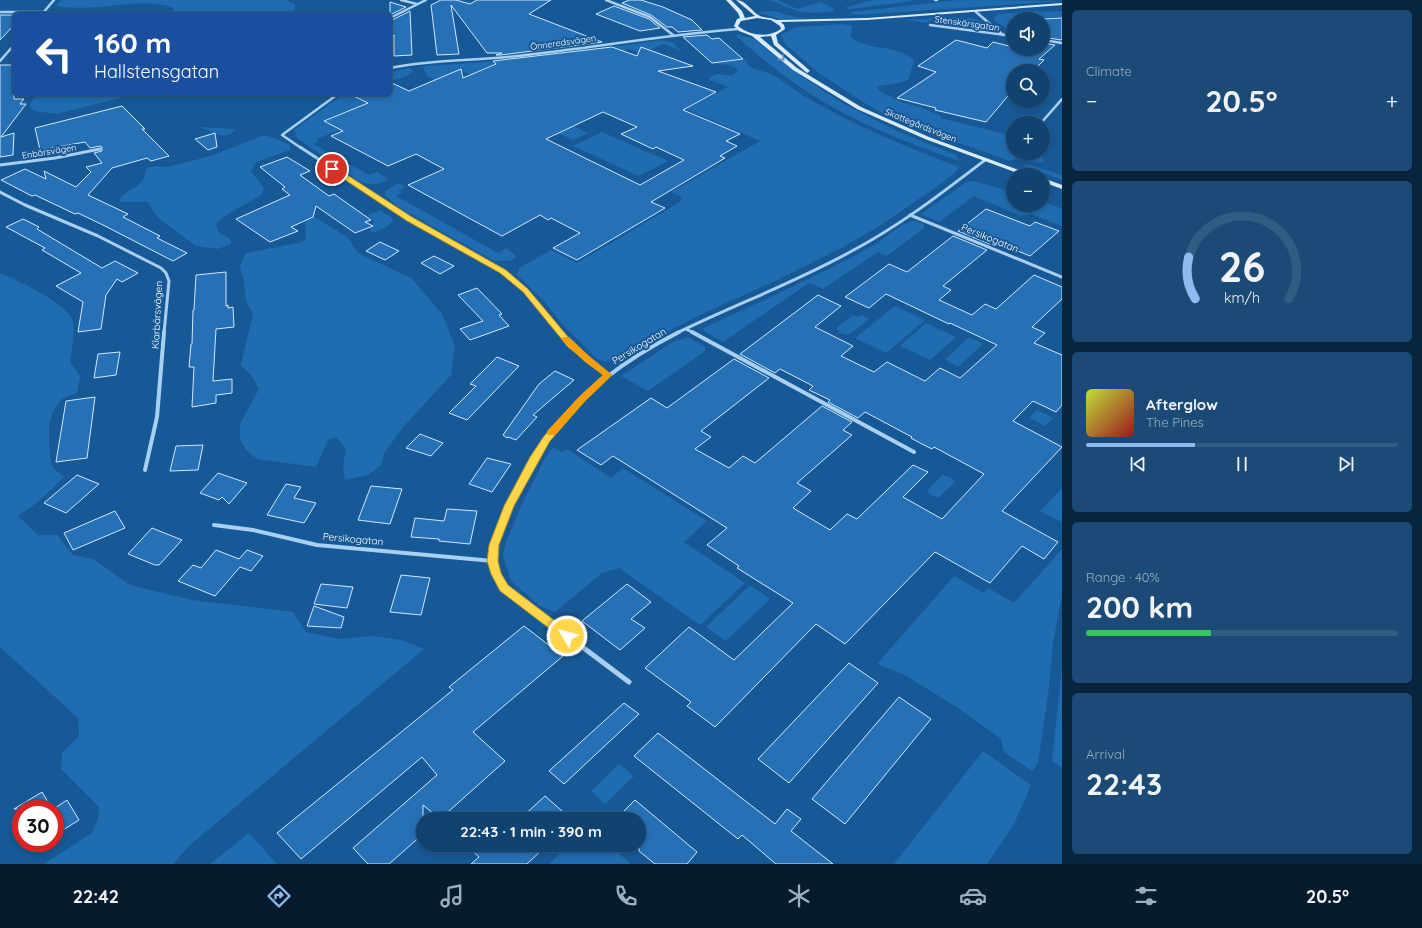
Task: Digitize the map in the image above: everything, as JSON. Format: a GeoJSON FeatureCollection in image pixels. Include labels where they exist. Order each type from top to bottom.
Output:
{"type":"FeatureCollection","features":[{"type":"Feature","properties":{"kind":"street"},"geometry":{"type":"LineString","coordinates":[[43,12],[54,0]]}},
{"type":"Feature","properties":{"kind":"street"},"geometry":{"type":"LineString","coordinates":[[401,0],[417,4]]}},
{"type":"Feature","properties":{"kind":"street"},"geometry":{"type":"LineString","coordinates":[[392,17],[426,0]]}},
{"type":"Feature","properties":{"kind":"street"},"geometry":{"type":"LineString","coordinates":[[606,0],[650,17],[673,35]]}},
{"type":"Feature","properties":{"kind":"street"},"geometry":{"type":"LineString","coordinates":[[728,0],[740,12],[743,19]]}},
{"type":"Feature","properties":{"kind":"street"},"geometry":{"type":"LineString","coordinates":[[738,0],[749,11],[760,17],[776,21],[867,19],[976,12],[1062,4]]}},
{"type":"Feature","properties":{"kind":"street"},"geometry":{"type":"LineString","coordinates":[[0,12],[12,12]]}},
{"type":"Feature","properties":{"kind":"street","name":"Stenskärsgatan"},"geometry":{"type":"LineString","coordinates":[[976,12],[1003,35]]}},
{"type":"Feature","properties":{"kind":"street"},"geometry":{"type":"LineString","coordinates":[[738,29],[736,24],[743,19],[760,17]]}},
{"type":"Feature","properties":{"kind":"street"},"geometry":{"type":"LineString","coordinates":[[776,21],[788,28],[867,19]]}},
{"type":"Feature","properties":{"kind":"street","name":"Stenskärsgatan"},"geometry":{"type":"LineString","coordinates":[[930,25],[1006,35]]}},
{"type":"Feature","properties":{"kind":"street","name":"Skattegårdsvägen"},"geometry":{"type":"LineString","coordinates":[[754,35],[773,34],[788,28]]}},
{"type":"Feature","properties":{"kind":"street","name":"Önneredsvägen"},"geometry":{"type":"LineString","coordinates":[[392,68],[415,63],[517,56],[673,35],[738,29]]}},
{"type":"Feature","properties":{"kind":"street","name":"Skattegårdsvägen"},"geometry":{"type":"LineString","coordinates":[[738,29],[754,35],[795,69],[842,98],[872,114],[921,136],[1008,168]]}},
{"type":"Feature","properties":{"kind":"street","name":"Skattegårdsvägen"},"geometry":{"type":"LineString","coordinates":[[773,34],[776,44],[809,73],[812,79]]}},
{"type":"Feature","properties":{"kind":"street"},"geometry":{"type":"LineString","coordinates":[[1050,41],[1062,43]]}},
{"type":"Feature","properties":{"kind":"street"},"geometry":{"type":"LineString","coordinates":[[0,61],[12,47]]}},
{"type":"Feature","properties":{"kind":"street"},"geometry":{"type":"LineString","coordinates":[[335,96],[282,135],[410,219],[503,271],[526,290],[571,345],[608,375]]}},
{"type":"Feature","properties":{"kind":"street"},"geometry":{"type":"LineString","coordinates":[[1047,116],[1062,99]]}},
{"type":"Feature","properties":{"kind":"street","name":"Enbärsvägen"},"geometry":{"type":"LineString","coordinates":[[0,165],[55,158],[100,149]]}},
{"type":"Feature","properties":{"kind":"street","name":"Persikogatan"},"geometry":{"type":"LineString","coordinates":[[214,525],[232,525],[290,540],[318,545],[492,561],[494,545],[509,506],[535,457],[558,424],[594,387],[608,375],[639,354],[686,329],[840,258],[872,240],[910,215],[985,160]]}},
{"type":"Feature","properties":{"kind":"street"},"geometry":{"type":"LineString","coordinates":[[1050,183],[1062,187]]}},
{"type":"Feature","properties":{"kind":"street","name":"Klarbärsvägen"},"geometry":{"type":"LineString","coordinates":[[0,192],[25,206],[98,236],[161,268],[166,273],[169,281],[157,417],[145,470]]}},
{"type":"Feature","properties":{"kind":"street","name":"Persikogatan"},"geometry":{"type":"LineString","coordinates":[[910,215],[1062,277]]}},
{"type":"Feature","properties":{"kind":"street"},"geometry":{"type":"LineString","coordinates":[[686,329],[914,452]]}},
{"type":"Feature","properties":{"kind":"street"},"geometry":{"type":"LineString","coordinates":[[492,561],[496,574],[504,588],[629,682]]}},
{"type":"Feature","properties":{"kind":"shaded area"},"geometry":{"type":"Polygon","coordinates":[[[61,0],[286,0],[295,4],[295,9],[293,12],[172,12],[174,8],[157,4],[70,8],[56,5],[61,0]]]}},
{"type":"Feature","properties":{"kind":"shaded area"},"geometry":{"type":"Polygon","coordinates":[[[770,0],[778,0],[797,9],[820,2],[834,9],[834,11],[815,13],[801,12],[770,0]]]}},
{"type":"Feature","properties":{"kind":"shaded area"},"geometry":{"type":"Polygon","coordinates":[[[873,0],[913,1],[849,9],[844,8],[873,0]]]}},
{"type":"Feature","properties":{"kind":"shaded area"},"geometry":{"type":"Polygon","coordinates":[[[959,0],[1062,1],[859,15],[852,14],[851,12],[959,0]]]}},
{"type":"Feature","properties":{"kind":"shaded area"},"geometry":{"type":"Polygon","coordinates":[[[773,11],[796,17],[812,18],[779,19],[758,12],[773,11]]]}},
{"type":"Feature","properties":{"kind":"shaded area"},"geometry":{"type":"Polygon","coordinates":[[[1062,11],[1062,17],[1050,17],[1050,12],[1039,12],[1062,11]]]}},
{"type":"Feature","properties":{"kind":"shaded area"},"geometry":{"type":"Polygon","coordinates":[[[1006,13],[1006,28],[994,20],[994,17],[999,14],[1006,13]]]}},
{"type":"Feature","properties":{"kind":"shaded area"},"geometry":{"type":"Polygon","coordinates":[[[958,17],[981,21],[992,29],[983,31],[948,26],[932,20],[925,23],[907,20],[958,17]]]}},
{"type":"Feature","properties":{"kind":"shaded area"},"geometry":{"type":"Polygon","coordinates":[[[843,24],[852,26],[851,37],[857,41],[864,44],[898,51],[914,60],[909,79],[902,82],[877,87],[879,91],[903,103],[920,107],[941,116],[940,118],[1006,134],[1006,160],[920,129],[886,115],[868,105],[820,74],[786,45],[781,35],[796,27],[843,24]]]}},
{"type":"Feature","properties":{"kind":"shaded area"},"geometry":{"type":"Polygon","coordinates":[[[734,34],[754,39],[801,76],[844,104],[897,131],[956,155],[959,161],[896,137],[834,108],[796,84],[734,34]]]}},
{"type":"Feature","properties":{"kind":"shaded area"},"geometry":{"type":"Polygon","coordinates":[[[662,40],[672,42],[681,51],[663,44],[642,54],[629,49],[609,57],[504,69],[494,64],[470,74],[459,70],[434,80],[427,76],[423,67],[515,60],[662,40]]]}},
{"type":"Feature","properties":{"kind":"shaded area"},"geometry":{"type":"Polygon","coordinates":[[[744,59],[754,69],[772,75],[829,110],[902,145],[959,167],[955,173],[935,188],[878,227],[845,246],[775,281],[702,314],[635,348],[617,360],[606,362],[597,359],[564,326],[543,300],[517,275],[519,268],[551,250],[577,263],[680,202],[682,197],[671,192],[760,141],[686,109],[728,87],[708,79],[716,74],[734,75],[738,70],[729,65],[713,64],[744,59]]]}},
{"type":"Feature","properties":{"kind":"shaded area"},"geometry":{"type":"Polygon","coordinates":[[[410,68],[414,71],[409,75],[392,80],[392,72],[410,68]]]}},
{"type":"Feature","properties":{"kind":"shaded area"},"geometry":{"type":"Polygon","coordinates":[[[129,96],[56,114],[34,111],[29,106],[34,97],[129,96]]]}},
{"type":"Feature","properties":{"kind":"shaded area"},"geometry":{"type":"Polygon","coordinates":[[[341,96],[351,96],[366,103],[323,121],[339,130],[317,139],[319,141],[313,144],[369,175],[377,172],[387,180],[372,184],[357,180],[296,137],[295,129],[341,96]]]}},
{"type":"Feature","properties":{"kind":"shaded area"},"geometry":{"type":"Polygon","coordinates":[[[551,116],[588,133],[573,140],[536,123],[551,116]]]}},
{"type":"Feature","properties":{"kind":"shaded area"},"geometry":{"type":"Polygon","coordinates":[[[199,127],[236,129],[230,134],[224,136],[199,127]]]}},
{"type":"Feature","properties":{"kind":"shaded area"},"geometry":{"type":"Polygon","coordinates":[[[602,132],[668,161],[639,176],[573,146],[602,132]]]}},
{"type":"Feature","properties":{"kind":"shaded area"},"geometry":{"type":"Polygon","coordinates":[[[264,135],[290,145],[290,150],[256,162],[251,171],[264,188],[261,195],[225,216],[216,224],[219,233],[230,238],[231,244],[218,249],[196,246],[157,217],[148,202],[121,202],[120,198],[137,186],[143,179],[146,168],[156,166],[167,167],[199,159],[264,135]]]}},
{"type":"Feature","properties":{"kind":"shaded area"},"geometry":{"type":"Polygon","coordinates":[[[1026,160],[1044,160],[1042,163],[1026,160]]]}},
{"type":"Feature","properties":{"kind":"shaded area"},"geometry":{"type":"Polygon","coordinates":[[[1022,165],[1031,165],[1040,168],[1030,168],[1022,165]]]}},
{"type":"Feature","properties":{"kind":"shaded area"},"geometry":{"type":"Polygon","coordinates":[[[1050,171],[1062,175],[1062,180],[1050,176],[1050,171]]]}},
{"type":"Feature","properties":{"kind":"shaded area"},"geometry":{"type":"Polygon","coordinates":[[[974,181],[1006,190],[1006,210],[974,196],[939,222],[921,214],[966,182],[974,181]]]}},
{"type":"Feature","properties":{"kind":"shaded area"},"geometry":{"type":"Polygon","coordinates":[[[399,183],[405,187],[399,190],[401,193],[396,196],[498,253],[506,248],[516,257],[510,261],[494,261],[398,207],[385,195],[385,191],[399,183]]]}},
{"type":"Feature","properties":{"kind":"shaded area"},"geometry":{"type":"Polygon","coordinates":[[[1050,204],[1062,209],[1062,226],[1031,214],[1021,216],[1012,212],[1050,212],[1050,204]]]}},
{"type":"Feature","properties":{"kind":"shaded area"},"geometry":{"type":"Polygon","coordinates":[[[380,210],[392,218],[393,221],[385,228],[372,233],[370,230],[374,221],[368,215],[380,210]]]}},
{"type":"Feature","properties":{"kind":"shaded area"},"geometry":{"type":"Polygon","coordinates":[[[315,217],[347,237],[358,253],[411,278],[442,314],[455,346],[451,375],[405,425],[384,453],[381,465],[368,475],[345,480],[343,466],[346,449],[336,437],[328,440],[316,467],[257,459],[246,450],[240,440],[240,424],[259,389],[252,376],[241,365],[253,314],[246,301],[244,282],[240,266],[246,253],[298,243],[306,240],[305,218],[315,217]]]}},
{"type":"Feature","properties":{"kind":"shaded area"},"geometry":{"type":"Polygon","coordinates":[[[915,221],[924,224],[924,228],[887,256],[878,252],[823,289],[809,283],[723,342],[704,331],[703,328],[791,288],[876,244],[905,224],[915,221]]]}},
{"type":"Feature","properties":{"kind":"shaded area"},"geometry":{"type":"Polygon","coordinates":[[[0,273],[53,300],[69,315],[74,327],[70,362],[80,376],[77,393],[65,397],[55,408],[49,432],[52,467],[64,477],[38,502],[18,516],[38,535],[57,535],[73,555],[93,559],[130,585],[192,600],[293,612],[306,632],[340,639],[373,636],[401,640],[424,649],[190,845],[173,864],[44,864],[92,833],[98,819],[99,807],[61,769],[62,753],[79,736],[78,718],[0,647],[0,273]]]}},
{"type":"Feature","properties":{"kind":"shaded area"},"geometry":{"type":"Polygon","coordinates":[[[895,306],[925,320],[886,353],[855,338],[895,306]]]}},
{"type":"Feature","properties":{"kind":"shaded area"},"geometry":{"type":"Polygon","coordinates":[[[853,315],[858,317],[861,315],[869,319],[849,335],[839,333],[836,328],[853,315]]]}},
{"type":"Feature","properties":{"kind":"shaded area"},"geometry":{"type":"Polygon","coordinates":[[[926,323],[956,337],[930,360],[900,346],[926,323]]]}},
{"type":"Feature","properties":{"kind":"shaded area"},"geometry":{"type":"Polygon","coordinates":[[[688,337],[706,347],[704,352],[648,391],[621,376],[673,342],[688,337]]]}},
{"type":"Feature","properties":{"kind":"shaded area"},"geometry":{"type":"Polygon","coordinates":[[[969,337],[983,344],[958,367],[945,360],[969,337]]]}},
{"type":"Feature","properties":{"kind":"shaded area"},"geometry":{"type":"Polygon","coordinates":[[[1037,410],[1053,418],[1045,426],[1029,418],[1037,410]]]}},
{"type":"Feature","properties":{"kind":"shaded area"},"geometry":{"type":"Polygon","coordinates":[[[553,447],[562,452],[567,449],[611,478],[623,468],[707,521],[684,542],[745,583],[700,625],[619,568],[602,573],[555,612],[540,606],[511,581],[503,555],[506,542],[522,504],[544,460],[553,447]]]}},
{"type":"Feature","properties":{"kind":"shaded area"},"geometry":{"type":"Polygon","coordinates":[[[942,475],[950,477],[955,482],[939,497],[932,496],[927,491],[942,475]]]}},
{"type":"Feature","properties":{"kind":"shaded area"},"geometry":{"type":"Polygon","coordinates":[[[1062,488],[1062,522],[1040,511],[1062,488]]]}},
{"type":"Feature","properties":{"kind":"shaded area"},"geometry":{"type":"Polygon","coordinates":[[[1062,549],[1062,595],[1053,642],[1048,695],[1038,763],[1032,771],[1004,752],[1001,739],[958,708],[905,675],[877,664],[954,576],[984,593],[988,588],[1014,603],[1062,549]]]}},
{"type":"Feature","properties":{"kind":"shaded area"},"geometry":{"type":"Polygon","coordinates":[[[750,585],[770,599],[726,641],[706,627],[750,585]]]}},
{"type":"Feature","properties":{"kind":"shaded area"},"geometry":{"type":"Polygon","coordinates":[[[1062,667],[1062,768],[1052,761],[1062,667]]]}},
{"type":"Feature","properties":{"kind":"shaded area"},"geometry":{"type":"Polygon","coordinates":[[[983,751],[1031,785],[1014,824],[987,864],[894,864],[983,751]]]}},
{"type":"Feature","properties":{"kind":"shaded area"},"geometry":{"type":"Polygon","coordinates":[[[619,764],[634,776],[605,804],[591,791],[619,764]]]}},
{"type":"Feature","properties":{"kind":"shaded area"},"geometry":{"type":"Polygon","coordinates":[[[249,833],[277,864],[210,864],[249,833]]]}},
{"type":"Feature","properties":{"kind":"shaded area"},"geometry":{"type":"Polygon","coordinates":[[[562,852],[617,852],[631,864],[549,864],[562,852]]]}},
{"type":"Feature","properties":{"kind":"building"},"geometry":{"type":"Polygon","coordinates":[[[441,0],[456,0],[470,4],[477,0],[551,0],[529,14],[602,42],[501,55],[496,55],[502,53],[487,53],[451,5],[459,54],[437,55],[431,5],[441,0]]]}},
{"type":"Feature","properties":{"kind":"building"},"geometry":{"type":"Polygon","coordinates":[[[629,0],[641,0],[663,7],[692,20],[702,30],[678,32],[672,27],[667,27],[651,15],[622,3],[629,0]]]}},
{"type":"Feature","properties":{"kind":"building"},"geometry":{"type":"Polygon","coordinates":[[[390,2],[406,7],[392,14],[392,12],[390,12],[390,2]]]}},
{"type":"Feature","properties":{"kind":"building"},"geometry":{"type":"Polygon","coordinates":[[[614,6],[649,19],[660,28],[640,31],[596,14],[614,6]]]}},
{"type":"Feature","properties":{"kind":"building"},"geometry":{"type":"Polygon","coordinates":[[[410,11],[412,55],[394,56],[392,20],[410,11]]]}},
{"type":"Feature","properties":{"kind":"building"},"geometry":{"type":"Polygon","coordinates":[[[0,15],[12,15],[12,27],[0,40],[0,15]]]}},
{"type":"Feature","properties":{"kind":"building"},"geometry":{"type":"Polygon","coordinates":[[[1062,18],[1061,40],[1050,38],[1050,19],[1062,18]]]}},
{"type":"Feature","properties":{"kind":"building"},"geometry":{"type":"Polygon","coordinates":[[[707,35],[712,39],[719,38],[743,59],[712,63],[683,37],[707,35]]]}},
{"type":"Feature","properties":{"kind":"building"},"geometry":{"type":"Polygon","coordinates":[[[956,40],[987,48],[993,42],[1006,45],[1006,56],[1042,56],[1039,59],[1044,60],[1040,64],[1006,64],[1006,98],[986,122],[935,110],[936,108],[897,98],[936,72],[918,66],[956,40]]]}},
{"type":"Feature","properties":{"kind":"building"},"geometry":{"type":"Polygon","coordinates":[[[1050,44],[1055,45],[1050,49],[1050,44]]]}},
{"type":"Feature","properties":{"kind":"building"},"geometry":{"type":"Polygon","coordinates":[[[612,47],[637,56],[641,47],[693,66],[658,71],[716,92],[683,110],[740,134],[726,141],[737,146],[720,156],[725,158],[651,202],[665,208],[577,260],[553,248],[580,233],[551,218],[548,220],[540,215],[502,236],[408,185],[444,169],[416,154],[388,166],[331,136],[343,131],[324,121],[368,103],[353,96],[392,96],[392,83],[409,91],[461,69],[463,78],[496,64],[493,61],[612,47]],[[603,112],[546,139],[640,185],[684,160],[656,147],[653,149],[621,134],[637,127],[603,112]]]}},
{"type":"Feature","properties":{"kind":"building"},"geometry":{"type":"Polygon","coordinates":[[[0,65],[12,65],[12,96],[14,96],[14,99],[24,99],[20,104],[26,104],[1,137],[14,133],[13,155],[0,157],[0,65]]]}},
{"type":"Feature","properties":{"kind":"building"},"geometry":{"type":"Polygon","coordinates":[[[122,106],[169,156],[151,161],[147,158],[112,168],[88,195],[128,214],[123,217],[160,236],[157,238],[187,253],[173,261],[78,213],[75,214],[35,195],[32,196],[1,180],[25,169],[46,179],[44,171],[76,187],[91,172],[86,167],[102,163],[94,153],[102,151],[102,147],[90,148],[85,142],[40,150],[35,128],[122,106]]]}},
{"type":"Feature","properties":{"kind":"building"},"geometry":{"type":"Polygon","coordinates":[[[215,133],[217,147],[208,150],[195,139],[215,133]]]}},
{"type":"Feature","properties":{"kind":"building"},"geometry":{"type":"Polygon","coordinates":[[[287,157],[310,171],[300,175],[329,196],[334,194],[371,220],[365,222],[373,226],[355,233],[316,206],[313,217],[291,227],[298,231],[270,242],[236,219],[290,195],[282,189],[285,187],[260,167],[287,157]]]}},
{"type":"Feature","properties":{"kind":"building"},"geometry":{"type":"Polygon","coordinates":[[[986,209],[1030,226],[1035,222],[1059,231],[1030,256],[996,242],[992,245],[958,231],[986,209]]]}},
{"type":"Feature","properties":{"kind":"building"},"geometry":{"type":"Polygon","coordinates":[[[23,219],[39,227],[37,229],[102,268],[115,261],[138,273],[122,282],[117,279],[106,295],[101,329],[78,332],[83,302],[56,286],[81,273],[42,250],[45,248],[6,227],[23,219]]]}},
{"type":"Feature","properties":{"kind":"building"},"geometry":{"type":"Polygon","coordinates":[[[953,236],[987,250],[943,286],[951,290],[939,300],[972,315],[985,304],[996,309],[1034,275],[1062,287],[1062,299],[1032,327],[1045,333],[1034,343],[1062,355],[1062,405],[1056,412],[1033,401],[1013,421],[1062,447],[1002,511],[1058,542],[1044,559],[1022,546],[990,583],[935,552],[845,644],[816,624],[715,727],[687,706],[691,702],[645,668],[689,627],[734,660],[793,603],[737,568],[739,566],[707,545],[727,528],[613,456],[601,465],[577,450],[651,398],[667,408],[734,359],[769,378],[701,431],[711,437],[695,449],[729,468],[743,456],[755,463],[822,406],[852,422],[843,430],[852,435],[797,483],[811,491],[793,508],[830,530],[847,514],[857,519],[913,465],[928,472],[903,497],[942,519],[984,474],[934,447],[932,449],[920,443],[911,438],[912,437],[865,412],[858,418],[828,402],[830,400],[809,390],[813,386],[780,369],[775,373],[740,354],[818,295],[841,306],[815,327],[853,346],[841,356],[874,372],[887,362],[925,381],[940,368],[960,378],[997,345],[886,294],[869,308],[845,297],[889,264],[907,272],[953,236]]]}},
{"type":"Feature","properties":{"kind":"building"},"geometry":{"type":"Polygon","coordinates":[[[380,242],[399,251],[385,260],[366,251],[380,242]]]}},
{"type":"Feature","properties":{"kind":"building"},"geometry":{"type":"Polygon","coordinates":[[[434,256],[454,266],[440,274],[421,263],[434,256]]]}},
{"type":"Feature","properties":{"kind":"building"},"geometry":{"type":"Polygon","coordinates":[[[226,272],[226,306],[228,305],[228,308],[233,307],[234,327],[216,329],[213,381],[232,379],[232,393],[216,395],[216,403],[192,407],[194,367],[189,367],[192,344],[196,275],[226,272]]]}},
{"type":"Feature","properties":{"kind":"building"},"geometry":{"type":"Polygon","coordinates":[[[477,288],[502,314],[499,315],[509,326],[470,340],[460,329],[483,321],[458,295],[477,288]]]}},
{"type":"Feature","properties":{"kind":"building"},"geometry":{"type":"Polygon","coordinates":[[[120,352],[116,375],[94,378],[98,354],[120,352]]]}},
{"type":"Feature","properties":{"kind":"building"},"geometry":{"type":"Polygon","coordinates":[[[497,357],[519,366],[467,420],[449,413],[476,386],[470,384],[497,357]]]}},
{"type":"Feature","properties":{"kind":"building"},"geometry":{"type":"Polygon","coordinates":[[[555,371],[574,380],[533,415],[537,417],[516,440],[507,438],[503,435],[539,384],[555,371]]]}},
{"type":"Feature","properties":{"kind":"building"},"geometry":{"type":"Polygon","coordinates":[[[95,397],[87,458],[56,462],[66,401],[95,397]]]}},
{"type":"Feature","properties":{"kind":"building"},"geometry":{"type":"Polygon","coordinates":[[[420,434],[443,443],[431,456],[406,448],[420,434]]]}},
{"type":"Feature","properties":{"kind":"building"},"geometry":{"type":"Polygon","coordinates":[[[203,445],[198,470],[170,471],[176,446],[203,445]]]}},
{"type":"Feature","properties":{"kind":"building"},"geometry":{"type":"Polygon","coordinates":[[[487,458],[511,464],[492,492],[469,484],[487,458]]]}},
{"type":"Feature","properties":{"kind":"building"},"geometry":{"type":"Polygon","coordinates":[[[218,473],[247,483],[229,504],[222,497],[219,500],[200,493],[218,473]]]}},
{"type":"Feature","properties":{"kind":"building"},"geometry":{"type":"Polygon","coordinates":[[[77,475],[99,484],[66,513],[44,503],[77,475]]]}},
{"type":"Feature","properties":{"kind":"building"},"geometry":{"type":"Polygon","coordinates":[[[286,484],[301,487],[294,498],[316,503],[304,523],[267,515],[286,484]]]}},
{"type":"Feature","properties":{"kind":"building"},"geometry":{"type":"Polygon","coordinates":[[[371,486],[402,489],[390,524],[358,520],[371,486]]]}},
{"type":"Feature","properties":{"kind":"building"},"geometry":{"type":"Polygon","coordinates":[[[447,509],[477,511],[470,544],[439,541],[439,539],[411,537],[415,518],[444,521],[447,509]]]}},
{"type":"Feature","properties":{"kind":"building"},"geometry":{"type":"Polygon","coordinates":[[[115,511],[125,528],[73,550],[64,533],[115,511]]]}},
{"type":"Feature","properties":{"kind":"building"},"geometry":{"type":"Polygon","coordinates":[[[152,528],[182,540],[159,565],[155,565],[128,554],[152,528]]]}},
{"type":"Feature","properties":{"kind":"building"},"geometry":{"type":"Polygon","coordinates":[[[216,550],[239,559],[247,550],[263,556],[251,571],[240,567],[215,596],[178,581],[193,565],[201,568],[216,550]]]}},
{"type":"Feature","properties":{"kind":"building"},"geometry":{"type":"Polygon","coordinates":[[[401,575],[430,578],[421,615],[390,612],[401,575]]]}},
{"type":"Feature","properties":{"kind":"building"},"geometry":{"type":"Polygon","coordinates":[[[321,584],[353,587],[347,608],[314,604],[321,584]]]}},
{"type":"Feature","properties":{"kind":"building"},"geometry":{"type":"Polygon","coordinates":[[[627,584],[651,602],[631,619],[645,628],[620,650],[582,621],[627,584]]]}},
{"type":"Feature","properties":{"kind":"building"},"geometry":{"type":"Polygon","coordinates":[[[314,606],[344,617],[341,628],[307,626],[314,606]]]}},
{"type":"Feature","properties":{"kind":"building"},"geometry":{"type":"Polygon","coordinates":[[[524,626],[563,656],[473,732],[505,761],[448,812],[432,812],[423,805],[423,812],[416,812],[416,840],[389,864],[368,864],[353,848],[437,775],[422,757],[301,859],[277,833],[453,690],[449,687],[524,626]]]}},
{"type":"Feature","properties":{"kind":"building"},"geometry":{"type":"Polygon","coordinates":[[[849,663],[878,683],[789,783],[758,759],[849,663]]]}},
{"type":"Feature","properties":{"kind":"building"},"geometry":{"type":"Polygon","coordinates":[[[899,697],[931,719],[845,824],[812,799],[899,697]]]}},
{"type":"Feature","properties":{"kind":"building"},"geometry":{"type":"Polygon","coordinates":[[[624,703],[639,714],[564,784],[549,771],[624,703]]]}},
{"type":"Feature","properties":{"kind":"building"},"geometry":{"type":"Polygon","coordinates":[[[658,733],[775,824],[787,809],[801,819],[791,831],[833,864],[776,864],[742,835],[738,839],[634,756],[658,733]]]}},
{"type":"Feature","properties":{"kind":"building"},"geometry":{"type":"Polygon","coordinates":[[[42,792],[47,800],[29,800],[42,792]]]}},
{"type":"Feature","properties":{"kind":"building"},"geometry":{"type":"Polygon","coordinates":[[[545,796],[563,812],[528,812],[545,796]]]}},
{"type":"Feature","properties":{"kind":"building"},"geometry":{"type":"Polygon","coordinates":[[[67,800],[79,820],[64,829],[64,802],[67,800]]]}},
{"type":"Feature","properties":{"kind":"building"},"geometry":{"type":"Polygon","coordinates":[[[635,800],[697,852],[687,864],[655,864],[640,852],[646,852],[646,812],[623,812],[635,800]]]}},
{"type":"Feature","properties":{"kind":"building"},"geometry":{"type":"Polygon","coordinates":[[[474,852],[540,852],[527,864],[471,864],[479,857],[474,852]]]}},
{"type":"Feature","properties":{"kind":"slow traffic"},"geometry":{"type":"LineString","coordinates":[[552,432],[582,399],[608,375],[588,360],[566,339]]}},
{"type":"Feature","properties":{"kind":"route"},"geometry":{"type":"LineString","coordinates":[[332,169],[410,219],[503,271],[526,290],[571,345],[608,375],[582,399],[547,438],[535,457],[509,506],[494,545],[492,561],[496,574],[504,588],[567,636]]}}]}
